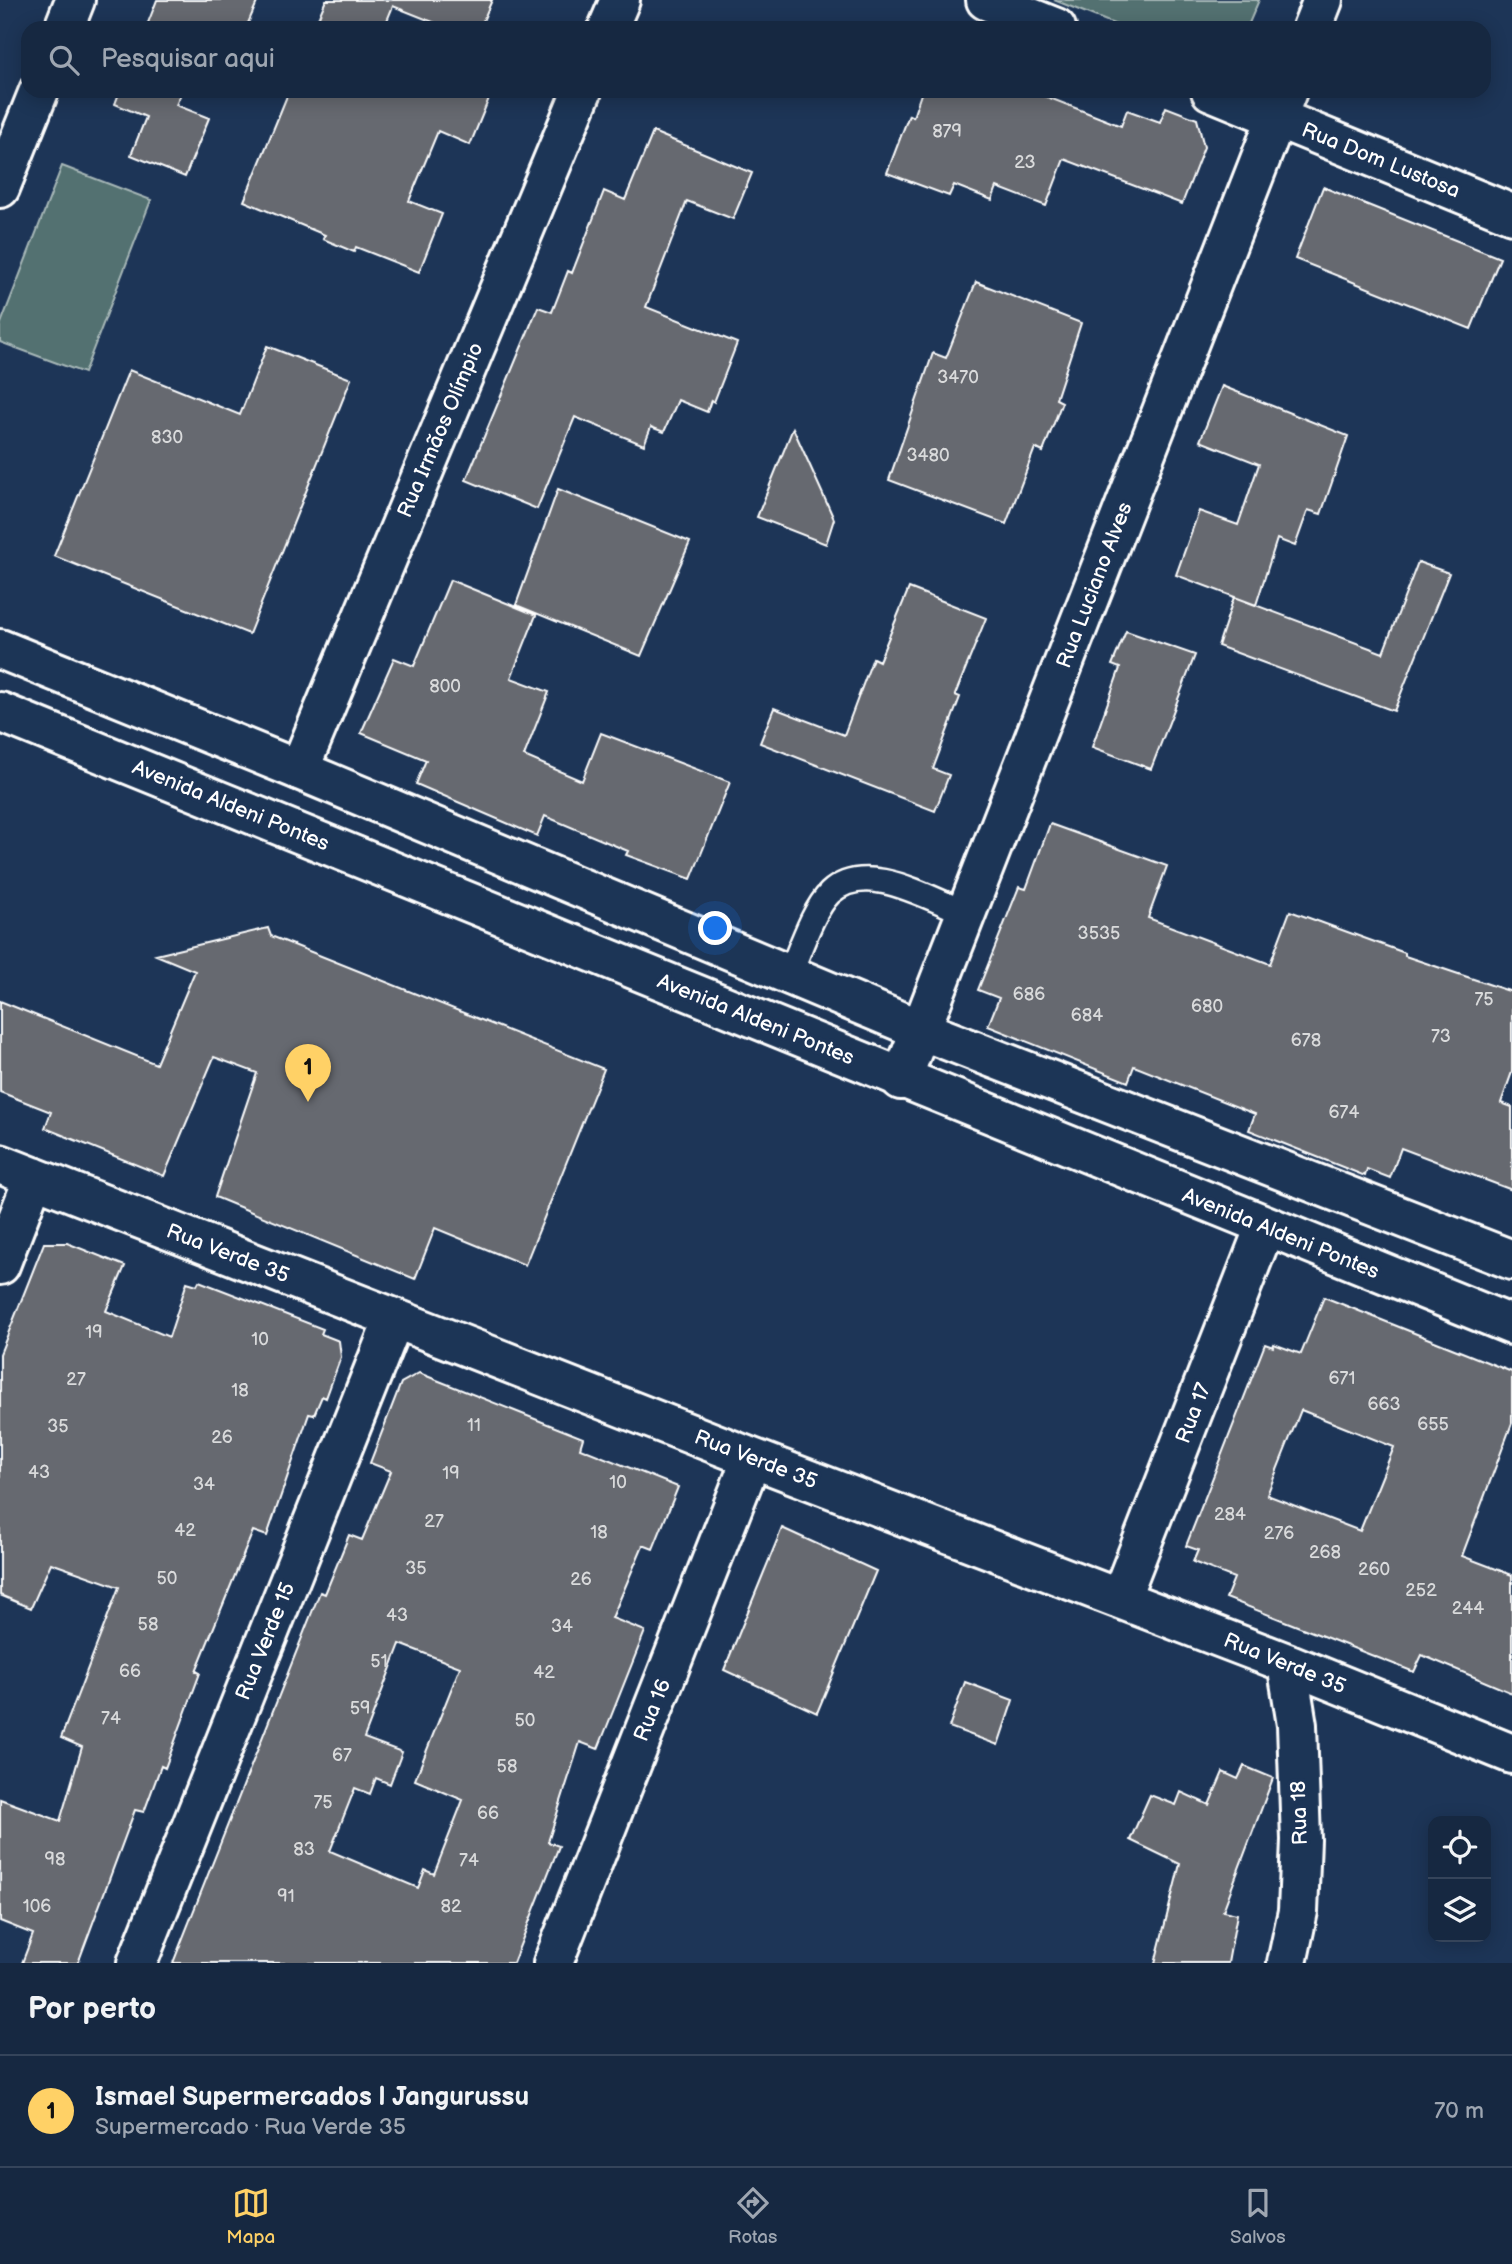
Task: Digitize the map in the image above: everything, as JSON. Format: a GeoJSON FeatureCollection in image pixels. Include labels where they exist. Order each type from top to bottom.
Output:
{"type":"FeatureCollection","features":[{"type":"Feature","properties":{"kind":"street"},"geometry":{"type":"LineString","coordinates":[[67,21],[75,0]]}},
{"type":"Feature","properties":{"kind":"street"},"geometry":{"type":"LineString","coordinates":[[611,21],[620,0]]}},
{"type":"Feature","properties":{"kind":"street"},"geometry":{"type":"LineString","coordinates":[[986,0],[1038,21]]}},
{"type":"Feature","properties":{"kind":"street"},"geometry":{"type":"LineString","coordinates":[[1315,21],[1323,0]]}},
{"type":"Feature","properties":{"kind":"street"},"geometry":{"type":"LineString","coordinates":[[0,188],[36,98]]}},
{"type":"Feature","properties":{"kind":"street","name":"Rua Irmãos Olímpio"},"geometry":{"type":"LineString","coordinates":[[299,769],[579,98]]}},
{"type":"Feature","properties":{"kind":"street","name":"Rua Dom Lustosa"},"geometry":{"type":"LineString","coordinates":[[1249,98],[1282,104],[1512,214]]}},
{"type":"Feature","properties":{"kind":"street","name":"Rua Luciano Alves"},"geometry":{"type":"LineString","coordinates":[[901,1080],[1282,104]]}},
{"type":"Feature","properties":{"kind":"street"},"geometry":{"type":"LineString","coordinates":[[0,649],[299,769],[921,1030],[1512,1260]]}},
{"type":"Feature","properties":{"kind":"street","name":"Avenida Aldeni Pontes"},"geometry":{"type":"LineString","coordinates":[[0,712],[901,1080],[1512,1325]]}},
{"type":"Feature","properties":{"kind":"street"},"geometry":{"type":"LineString","coordinates":[[0,1265],[17,1170]]}},
{"type":"Feature","properties":{"kind":"street","name":"Rua Verde 35"},"geometry":{"type":"LineString","coordinates":[[17,1170],[752,1458],[1287,1663],[1512,1754]]}},
{"type":"Feature","properties":{"kind":"street","name":"Rua 17"},"geometry":{"type":"LineString","coordinates":[[1121,1599],[1265,1227]]}},
{"type":"Feature","properties":{"kind":"street","name":"Rua Verde 15"},"geometry":{"type":"LineString","coordinates":[[136,1963],[394,1318]]}},
{"type":"Feature","properties":{"kind":"street","name":"Rua 16"},"geometry":{"type":"LineString","coordinates":[[552,1963],[752,1458]]}},
{"type":"Feature","properties":{"kind":"street","name":"Rua 18"},"geometry":{"type":"LineString","coordinates":[[1287,1663],[1297,1725],[1301,1840],[1298,1911],[1287,1963]]}},
{"type":"Feature","properties":{"kind":"lane"},"geometry":{"type":"LineString","coordinates":[[789,975],[829,894],[848,882],[869,880],[892,884],[967,913]]}},
{"type":"Feature","properties":{"kind":"green space"},"geometry":{"type":"Polygon","coordinates":[[[1054,0],[1259,0],[1250,21],[1106,21],[1054,0]]]}},
{"type":"Feature","properties":{"kind":"green space"},"geometry":{"type":"Polygon","coordinates":[[[62,166],[151,200],[84,373],[0,342],[0,326],[62,166]]]}},
{"type":"Feature","properties":{"kind":"building"},"geometry":{"type":"Polygon","coordinates":[[[157,0],[258,0],[249,21],[149,21],[157,0]]]}},
{"type":"Feature","properties":{"kind":"building"},"geometry":{"type":"Polygon","coordinates":[[[326,0],[492,0],[483,21],[430,21],[393,6],[387,21],[317,21],[326,0]]]}},
{"type":"Feature","properties":{"kind":"building"},"geometry":{"type":"Polygon","coordinates":[[[117,98],[179,98],[176,105],[209,118],[185,177],[131,155],[146,117],[115,104],[117,98]]]}},
{"type":"Feature","properties":{"kind":"building"},"geometry":{"type":"Polygon","coordinates":[[[286,98],[489,98],[470,145],[438,131],[409,201],[442,214],[419,272],[356,247],[354,252],[323,239],[325,235],[244,201],[286,98]]]}},
{"type":"Feature","properties":{"kind":"building"},"geometry":{"type":"Polygon","coordinates":[[[920,98],[1050,98],[1121,126],[1127,110],[1160,122],[1166,107],[1197,119],[1204,147],[1182,204],[1064,159],[1046,206],[997,187],[992,200],[954,185],[949,196],[887,173],[909,115],[913,117],[920,98]]]}},
{"type":"Feature","properties":{"kind":"building"},"geometry":{"type":"Polygon","coordinates":[[[653,132],[752,173],[733,219],[687,201],[646,307],[737,343],[714,402],[711,400],[707,412],[678,400],[664,432],[651,427],[644,445],[575,417],[537,509],[466,480],[538,307],[552,312],[568,271],[572,273],[604,191],[625,200],[653,132]]]}},
{"type":"Feature","properties":{"kind":"building"},"geometry":{"type":"Polygon","coordinates":[[[1323,187],[1500,258],[1471,329],[1295,259],[1323,187]]]}},
{"type":"Feature","properties":{"kind":"building"},"geometry":{"type":"Polygon","coordinates":[[[976,282],[1081,323],[1056,399],[1062,402],[1043,452],[1035,448],[1006,524],[889,480],[933,353],[946,358],[976,282]]]}},
{"type":"Feature","properties":{"kind":"building"},"geometry":{"type":"Polygon","coordinates":[[[267,346],[351,379],[249,634],[54,556],[129,370],[240,415],[267,346]]]}},
{"type":"Feature","properties":{"kind":"building"},"geometry":{"type":"Polygon","coordinates":[[[1222,386],[1348,436],[1321,514],[1308,510],[1295,546],[1277,539],[1256,605],[1176,575],[1199,511],[1238,525],[1259,464],[1200,441],[1222,386]]]}},
{"type":"Feature","properties":{"kind":"building"},"geometry":{"type":"Polygon","coordinates":[[[793,428],[834,519],[826,544],[757,517],[793,428]]]}},
{"type":"Feature","properties":{"kind":"building"},"geometry":{"type":"Polygon","coordinates":[[[558,489],[690,542],[641,656],[516,605],[558,489]]]}},
{"type":"Feature","properties":{"kind":"building"},"geometry":{"type":"Polygon","coordinates":[[[1418,562],[1449,573],[1394,711],[1218,646],[1234,597],[1383,653],[1418,562]]]}},
{"type":"Feature","properties":{"kind":"building"},"geometry":{"type":"Polygon","coordinates":[[[450,580],[536,615],[511,678],[549,692],[524,756],[582,781],[601,733],[730,782],[691,879],[626,855],[628,851],[545,816],[537,836],[416,784],[426,760],[361,733],[394,658],[414,666],[450,580]]]}},
{"type":"Feature","properties":{"kind":"building"},"geometry":{"type":"Polygon","coordinates":[[[909,588],[986,618],[955,695],[960,697],[933,769],[949,775],[935,811],[760,743],[774,708],[844,735],[873,658],[879,661],[909,588]]]}},
{"type":"Feature","properties":{"kind":"building"},"geometry":{"type":"Polygon","coordinates":[[[1126,631],[1195,655],[1151,769],[1092,747],[1120,668],[1112,665],[1126,631]]]}},
{"type":"Feature","properties":{"kind":"building"},"geometry":{"type":"Polygon","coordinates":[[[1050,824],[1167,866],[1148,918],[1270,964],[1290,911],[1405,953],[1405,956],[1512,992],[1512,1072],[1501,1103],[1512,1107],[1512,1190],[1401,1148],[1390,1178],[1367,1169],[1365,1176],[1249,1130],[1255,1114],[1134,1066],[1128,1082],[988,1026],[999,998],[978,990],[1019,887],[1026,889],[1050,824]]]}},
{"type":"Feature","properties":{"kind":"building"},"geometry":{"type":"Polygon","coordinates":[[[268,928],[271,936],[604,1069],[525,1265],[435,1228],[415,1279],[215,1197],[257,1073],[214,1057],[164,1176],[45,1128],[51,1112],[0,1092],[0,1001],[156,1064],[195,971],[156,955],[268,928]]]}},
{"type":"Feature","properties":{"kind":"building"},"geometry":{"type":"Polygon","coordinates":[[[44,1243],[67,1243],[125,1266],[106,1311],[169,1337],[187,1282],[197,1285],[199,1281],[323,1329],[321,1334],[339,1341],[341,1357],[326,1398],[322,1396],[314,1415],[309,1414],[267,1536],[253,1531],[196,1671],[200,1673],[165,1768],[161,1766],[144,1812],[135,1810],[78,1963],[22,1963],[33,1934],[0,1921],[0,1799],[60,1821],[82,1747],[61,1738],[119,1587],[51,1563],[31,1608],[0,1595],[0,1354],[44,1243]]]}},
{"type":"Feature","properties":{"kind":"building"},"geometry":{"type":"Polygon","coordinates":[[[1324,1297],[1512,1372],[1512,1423],[1462,1556],[1512,1575],[1512,1693],[1422,1655],[1414,1672],[1226,1598],[1234,1578],[1193,1562],[1198,1550],[1186,1546],[1265,1344],[1273,1347],[1274,1344],[1301,1354],[1324,1297]],[[1301,1410],[1267,1495],[1360,1531],[1394,1447],[1301,1410]]]}},
{"type":"Feature","properties":{"kind":"building"},"geometry":{"type":"Polygon","coordinates":[[[419,1373],[583,1438],[580,1448],[678,1487],[653,1549],[643,1545],[612,1618],[645,1631],[598,1749],[580,1742],[548,1842],[559,1846],[513,1963],[173,1963],[320,1592],[325,1594],[349,1535],[362,1540],[391,1471],[370,1463],[401,1383],[419,1373]],[[400,1644],[364,1738],[402,1752],[390,1784],[376,1778],[370,1794],[355,1788],[330,1851],[418,1888],[425,1870],[434,1874],[463,1800],[415,1780],[460,1667],[400,1644]]]}},
{"type":"Feature","properties":{"kind":"building"},"geometry":{"type":"Polygon","coordinates":[[[782,1528],[876,1571],[817,1713],[724,1670],[782,1528]]]}},
{"type":"Feature","properties":{"kind":"building"},"geometry":{"type":"Polygon","coordinates":[[[965,1682],[1013,1700],[998,1745],[949,1727],[965,1682]]]}},
{"type":"Feature","properties":{"kind":"building"},"geometry":{"type":"Polygon","coordinates":[[[1244,1766],[1273,1778],[1223,1911],[1237,1914],[1228,1963],[1155,1963],[1180,1864],[1130,1840],[1150,1795],[1176,1805],[1181,1792],[1209,1805],[1223,1772],[1238,1779],[1244,1766]]]}},
{"type":"Feature","properties":{"kind":"place","name":"Ismael Supermercados | Jangurussu"},"geometry":{"type":"Point","coordinates":[308,1102]}}]}
